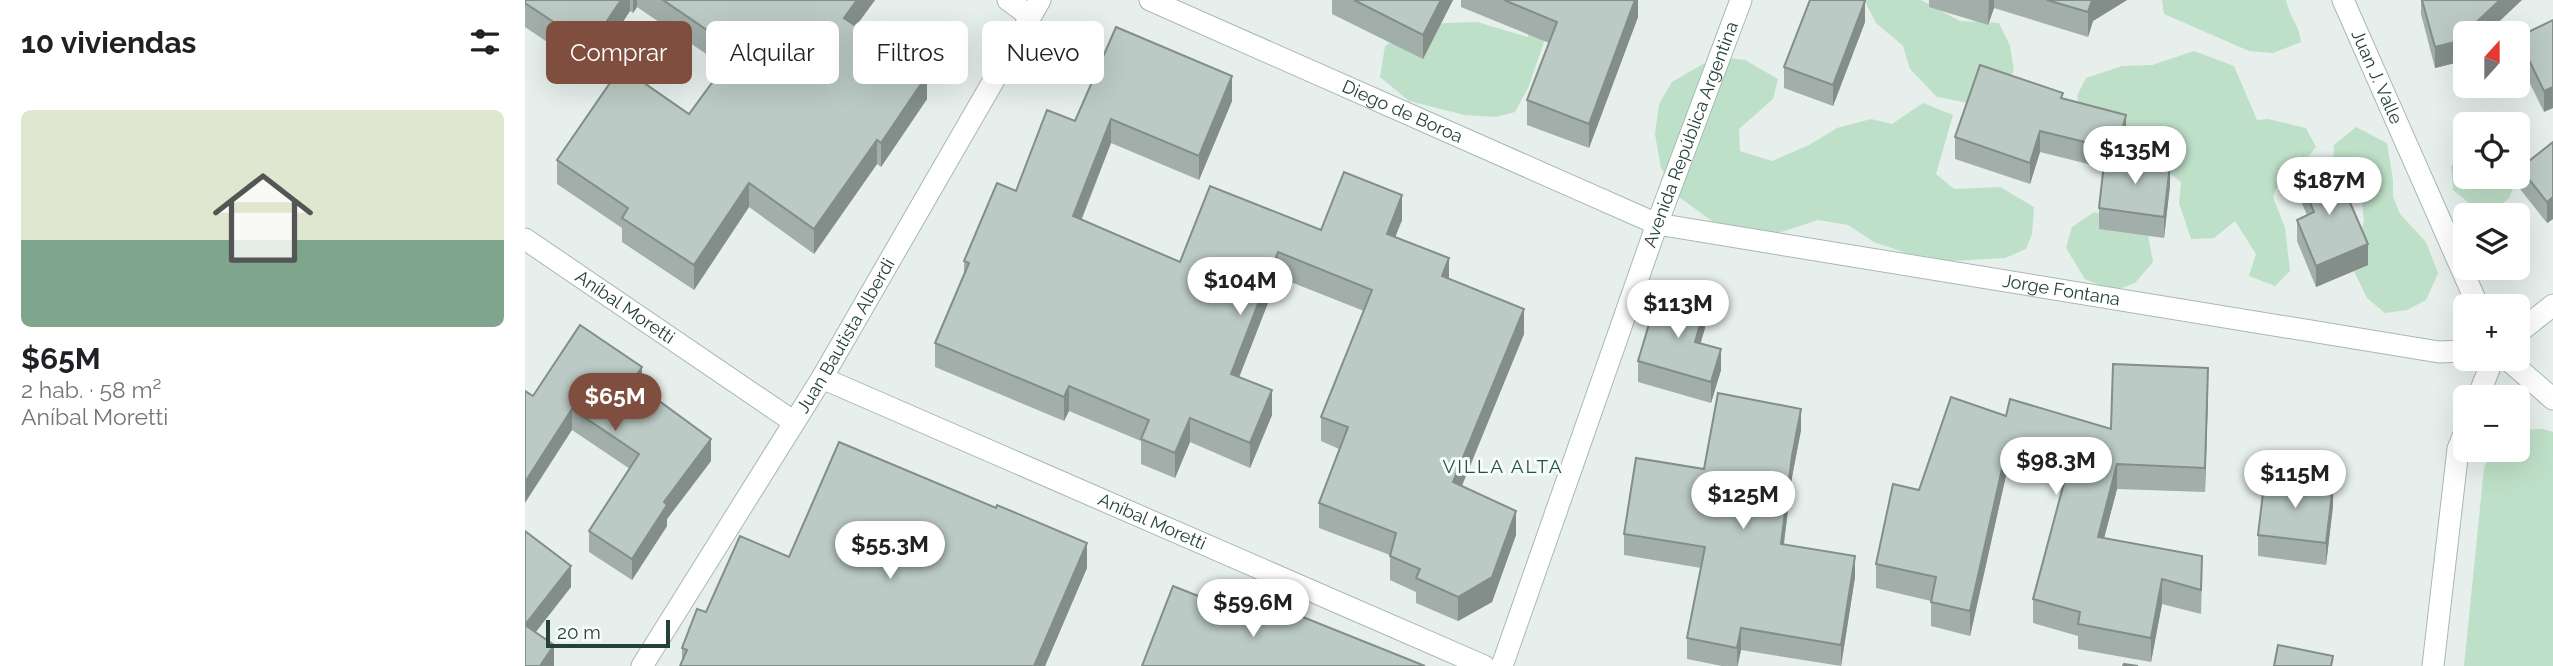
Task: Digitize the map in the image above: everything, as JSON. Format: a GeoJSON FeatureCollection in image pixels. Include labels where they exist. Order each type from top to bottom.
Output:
{"type":"FeatureCollection","features":[{"type":"Feature","properties":{"kind":"street"},"geometry":{"type":"LineString","coordinates":[[1008,0],[1035,8]]}},
{"type":"Feature","properties":{"kind":"street","name":"Diego de Boroa"},"geometry":{"type":"LineString","coordinates":[[1150,0],[1657,224]]}},
{"type":"Feature","properties":{"kind":"street","name":"Avenida República Argentina"},"geometry":{"type":"LineString","coordinates":[[1502,666],[1657,224],[1741,0]]}},
{"type":"Feature","properties":{"kind":"street","name":"Juan J. Valle"},"geometry":{"type":"LineString","coordinates":[[2343,0],[2473,294]]}},
{"type":"Feature","properties":{"kind":"street","name":"Juan Bautista Alberdi"},"geometry":{"type":"LineString","coordinates":[[642,666],[822,378],[1035,8]]}},
{"type":"Feature","properties":{"kind":"street","name":"Jorge Fontana"},"geometry":{"type":"LineString","coordinates":[[1657,224],[2439,352],[2453,351]]}},
{"type":"Feature","properties":{"kind":"street","name":"Aníbal Moretti"},"geometry":{"type":"LineString","coordinates":[[525,239],[794,422]]}},
{"type":"Feature","properties":{"kind":"street"},"geometry":{"type":"LineString","coordinates":[[2530,324],[2553,306]]}},
{"type":"Feature","properties":{"kind":"street"},"geometry":{"type":"LineString","coordinates":[[2521,371],[2553,399]]}},
{"type":"Feature","properties":{"kind":"street","name":"Aníbal Moretti"},"geometry":{"type":"LineString","coordinates":[[822,378],[1484,666]]}},
{"type":"Feature","properties":{"kind":"street"},"geometry":{"type":"LineString","coordinates":[[2433,666],[2457,462]]}},
{"type":"Feature","properties":{"kind":"green space"},"geometry":{"type":"Polygon","coordinates":[[[1864,0],[1921,0],[1960,21],[1999,23],[2010,46],[2014,70],[2009,81],[1969,103],[1937,97],[1910,69],[1903,46],[1876,23],[1864,0]]]}},
{"type":"Feature","properties":{"kind":"green space"},"geometry":{"type":"Polygon","coordinates":[[[2162,0],[2286,0],[2301,42],[2273,53],[2249,51],[2164,14],[2162,0]]]}},
{"type":"Feature","properties":{"kind":"green space"},"geometry":{"type":"Polygon","coordinates":[[[1529,14],[1550,25],[1528,88],[1515,112],[1495,117],[1465,115],[1409,101],[1380,77],[1385,46],[1417,24],[1477,22],[1528,37],[1529,14]]]}},
{"type":"Feature","properties":{"kind":"green space"},"geometry":{"type":"Polygon","coordinates":[[[2194,51],[2234,66],[2257,120],[2268,119],[2306,128],[2316,147],[2296,172],[2278,184],[2273,197],[2285,228],[2290,271],[2275,286],[2249,276],[2256,254],[2235,221],[2214,238],[2191,239],[2179,203],[2181,182],[2155,161],[2085,130],[2077,96],[2086,78],[2122,66],[2152,65],[2194,51]]]}},
{"type":"Feature","properties":{"kind":"green space"},"geometry":{"type":"Polygon","coordinates":[[[1729,58],[1745,60],[1778,79],[1773,99],[1739,129],[1740,151],[1772,161],[1809,145],[1837,128],[1871,119],[1892,124],[1923,103],[1953,115],[1936,174],[1954,189],[2000,187],[2034,207],[2032,234],[2026,249],[2005,258],[1951,261],[1906,253],[1874,242],[1848,225],[1818,220],[1775,234],[1720,227],[1679,197],[1661,168],[1655,134],[1659,104],[1672,82],[1703,64],[1729,58]]]}},
{"type":"Feature","properties":{"kind":"green space"},"geometry":{"type":"Polygon","coordinates":[[[2356,127],[2387,143],[2393,197],[2400,214],[2426,242],[2438,273],[2426,300],[2407,310],[2385,313],[2367,298],[2351,265],[2364,221],[2362,202],[2333,170],[2334,145],[2356,127]]]}},
{"type":"Feature","properties":{"kind":"green space"},"geometry":{"type":"Polygon","coordinates":[[[2453,164],[2453,189],[2513,189],[2509,198],[2503,203],[2469,203],[2453,190],[2451,167],[2453,164]]]}},
{"type":"Feature","properties":{"kind":"green space"},"geometry":{"type":"Polygon","coordinates":[[[2094,212],[2131,224],[2148,235],[2153,262],[2135,283],[2113,291],[2085,279],[2066,248],[2072,227],[2094,212]]]}},
{"type":"Feature","properties":{"kind":"green space"},"geometry":{"type":"Polygon","coordinates":[[[2530,430],[2553,432],[2553,666],[2464,666],[2484,468],[2487,462],[2530,462],[2530,430]]]}},
{"type":"Feature","properties":{"kind":"building"},"geometry":{"type":"Polygon","coordinates":[[[525,0],[621,0],[607,21],[552,21],[525,3],[525,0]]]}},
{"type":"Feature","properties":{"kind":"building"},"geometry":{"type":"Polygon","coordinates":[[[663,0],[857,0],[844,18],[853,24],[853,84],[921,84],[881,143],[877,140],[814,229],[749,183],[694,265],[622,218],[628,208],[557,160],[609,84],[646,84],[689,114],[711,84],[839,84],[839,21],[706,21],[706,29],[663,0]]]}},
{"type":"Feature","properties":{"kind":"building"},"geometry":{"type":"Polygon","coordinates":[[[1354,0],[1441,0],[1423,35],[1354,0]]]}},
{"type":"Feature","properties":{"kind":"building"},"geometry":{"type":"Polygon","coordinates":[[[1504,0],[1635,0],[1589,124],[1527,100],[1557,22],[1504,0]]]}},
{"type":"Feature","properties":{"kind":"building"},"geometry":{"type":"Polygon","coordinates":[[[1810,0],[1865,1],[1833,85],[1784,67],[1810,0]]]}},
{"type":"Feature","properties":{"kind":"building"},"geometry":{"type":"Polygon","coordinates":[[[2047,0],[2092,0],[2088,12],[2047,0]]]}},
{"type":"Feature","properties":{"kind":"building"},"geometry":{"type":"Polygon","coordinates":[[[2422,0],[2500,0],[2478,21],[2453,21],[2453,42],[2435,47],[2422,0]]]}},
{"type":"Feature","properties":{"kind":"building"},"geometry":{"type":"Polygon","coordinates":[[[2553,20],[2553,87],[2544,91],[2531,64],[2531,31],[2553,20]]]}},
{"type":"Feature","properties":{"kind":"building"},"geometry":{"type":"Polygon","coordinates":[[[1116,27],[1232,76],[1199,156],[1111,119],[1073,216],[1180,262],[1210,186],[1321,230],[1344,172],[1402,195],[1387,234],[1449,258],[1442,276],[1524,309],[1453,482],[1516,511],[1492,577],[1458,597],[1416,578],[1420,569],[1390,556],[1396,533],[1319,503],[1348,427],[1321,417],[1372,290],[1278,252],[1231,374],[1272,390],[1250,443],[1190,418],[1175,453],[1141,439],[1149,420],[1069,386],[1064,397],[935,343],[969,263],[964,261],[997,183],[1016,191],[1047,110],[1075,121],[1091,84],[1104,84],[1104,55],[1116,27]]]}},
{"type":"Feature","properties":{"kind":"building"},"geometry":{"type":"Polygon","coordinates":[[[1980,65],[2063,93],[2061,98],[2126,115],[2117,150],[2040,131],[2030,163],[1955,137],[1980,65]]]}},
{"type":"Feature","properties":{"kind":"building"},"geometry":{"type":"Polygon","coordinates":[[[2553,142],[2553,197],[2547,202],[2530,181],[2530,160],[2553,142]]]}},
{"type":"Feature","properties":{"kind":"building"},"geometry":{"type":"Polygon","coordinates":[[[2105,155],[2170,164],[2164,217],[2099,208],[2105,155]]]}},
{"type":"Feature","properties":{"kind":"building"},"geometry":{"type":"Polygon","coordinates":[[[2332,161],[2368,244],[2316,266],[2297,220],[2314,212],[2299,176],[2332,161]]]}},
{"type":"Feature","properties":{"kind":"building"},"geometry":{"type":"Polygon","coordinates":[[[1658,294],[1705,307],[1695,342],[1721,349],[1711,382],[1638,361],[1658,294]]]}},
{"type":"Feature","properties":{"kind":"building"},"geometry":{"type":"Polygon","coordinates":[[[580,325],[642,367],[632,381],[711,439],[664,502],[667,505],[632,559],[589,531],[639,454],[572,409],[525,482],[525,391],[533,396],[580,325]]]}},
{"type":"Feature","properties":{"kind":"building"},"geometry":{"type":"Polygon","coordinates":[[[2113,364],[2208,368],[2205,468],[2117,464],[2098,537],[2202,556],[2201,590],[2162,579],[2151,638],[2078,624],[2080,612],[2033,599],[2069,464],[2007,447],[1970,611],[1931,602],[1936,577],[1876,564],[1893,484],[1919,490],[1951,397],[2006,416],[2010,399],[2111,429],[2113,364]]]}},
{"type":"Feature","properties":{"kind":"building"},"geometry":{"type":"Polygon","coordinates":[[[1718,393],[1801,409],[1781,544],[1855,556],[1841,645],[1741,628],[1737,648],[1687,638],[1705,547],[1624,534],[1636,458],[1704,469],[1718,393]]]}},
{"type":"Feature","properties":{"kind":"building"},"geometry":{"type":"Polygon","coordinates":[[[839,442],[1087,543],[1034,666],[680,666],[687,650],[682,648],[697,609],[706,612],[740,536],[789,557],[839,442]]]}},
{"type":"Feature","properties":{"kind":"building"},"geometry":{"type":"Polygon","coordinates":[[[2265,476],[2333,485],[2326,543],[2258,535],[2265,476]]]}},
{"type":"Feature","properties":{"kind":"building"},"geometry":{"type":"Polygon","coordinates":[[[525,531],[571,566],[525,625],[525,531]]]}},
{"type":"Feature","properties":{"kind":"building"},"geometry":{"type":"Polygon","coordinates":[[[1173,586],[1261,621],[1268,603],[1425,666],[1142,666],[1173,586]]]}},
{"type":"Feature","properties":{"kind":"building"},"geometry":{"type":"Polygon","coordinates":[[[525,625],[554,645],[540,666],[525,666],[525,625]]]}},
{"type":"Feature","properties":{"kind":"building"},"geometry":{"type":"Polygon","coordinates":[[[2278,645],[2333,656],[2331,666],[2274,666],[2278,645]]]}},
{"type":"Feature","properties":{"kind":"district","name":"VILLA ALTA"},"geometry":{"type":"Point","coordinates":[1503,466]}}]}
